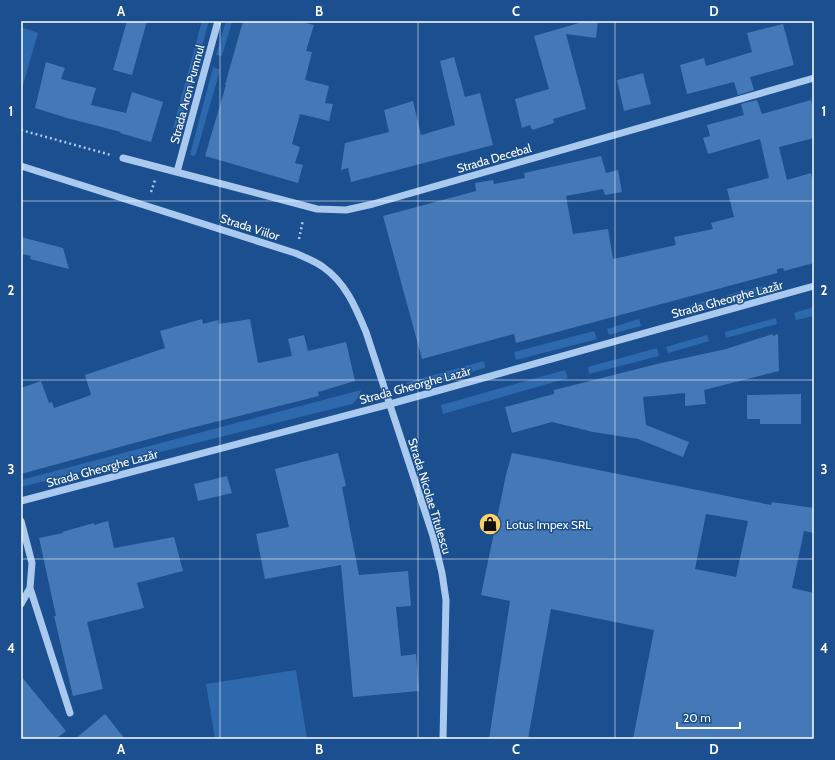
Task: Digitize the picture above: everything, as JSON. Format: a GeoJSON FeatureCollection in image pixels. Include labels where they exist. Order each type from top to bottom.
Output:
{"type":"FeatureCollection","features":[{"type":"Feature","properties":{"kind":"street","name":"Strada Aron Pumnul"},"geometry":{"type":"LineString","coordinates":[[177,172],[218,21]]}},
{"type":"Feature","properties":{"kind":"street","name":"Strada Decebal"},"geometry":{"type":"LineString","coordinates":[[123,158],[307,206],[317,210],[346,210],[373,204],[814,78]]}},
{"type":"Feature","properties":{"kind":"street","name":"Strada Viilor"},"geometry":{"type":"LineString","coordinates":[[21,166],[295,253],[323,267],[338,280],[353,302],[366,332],[390,404]]}},
{"type":"Feature","properties":{"kind":"street","name":"Strada Gheorghe Lazăr"},"geometry":{"type":"LineString","coordinates":[[21,501],[390,404],[814,286]]}},
{"type":"Feature","properties":{"kind":"street","name":"Strada Nicolae Titulescu"},"geometry":{"type":"LineString","coordinates":[[390,404],[433,536],[442,573],[446,600],[443,739]]}},
{"type":"Feature","properties":{"kind":"street"},"geometry":{"type":"LineString","coordinates":[[21,522],[32,563],[30,588],[70,713]]}},
{"type":"Feature","properties":{"kind":"street"},"geometry":{"type":"LineString","coordinates":[[21,604],[30,588]]}},
{"type":"Feature","properties":{"kind":"path"},"geometry":{"type":"LineString","coordinates":[[21,130],[123,158]]}},
{"type":"Feature","properties":{"kind":"path"},"geometry":{"type":"LineString","coordinates":[[146,206],[159,168]]}},
{"type":"Feature","properties":{"kind":"path"},"geometry":{"type":"LineString","coordinates":[[295,253],[307,206]]}},
{"type":"Feature","properties":{"kind":"shaded area"},"geometry":{"type":"Polygon","coordinates":[[[202,21],[209,21],[179,128],[173,128],[202,21]]]}},
{"type":"Feature","properties":{"kind":"shaded area"},"geometry":{"type":"Polygon","coordinates":[[[226,21],[232,21],[222,56],[216,55],[226,21]]]}},
{"type":"Feature","properties":{"kind":"shaded area"},"geometry":{"type":"Polygon","coordinates":[[[21,27],[38,33],[21,92],[21,27]]]}},
{"type":"Feature","properties":{"kind":"shaded area"},"geometry":{"type":"Polygon","coordinates":[[[213,67],[220,70],[196,154],[194,156],[190,155],[213,67]]]}},
{"type":"Feature","properties":{"kind":"shaded area"},"geometry":{"type":"Polygon","coordinates":[[[764,286],[767,293],[730,304],[727,295],[764,286]]]}},
{"type":"Feature","properties":{"kind":"shaded area"},"geometry":{"type":"Polygon","coordinates":[[[716,298],[718,307],[689,314],[687,306],[716,298]]]}},
{"type":"Feature","properties":{"kind":"shaded area"},"geometry":{"type":"Polygon","coordinates":[[[814,307],[814,316],[796,320],[794,313],[814,307]]]}},
{"type":"Feature","properties":{"kind":"shaded area"},"geometry":{"type":"Polygon","coordinates":[[[776,318],[777,324],[726,338],[725,332],[776,318]]]}},
{"type":"Feature","properties":{"kind":"shaded area"},"geometry":{"type":"Polygon","coordinates":[[[639,319],[641,326],[609,335],[607,329],[639,319]]]}},
{"type":"Feature","properties":{"kind":"shaded area"},"geometry":{"type":"Polygon","coordinates":[[[594,331],[597,339],[516,360],[514,352],[594,331]]]}},
{"type":"Feature","properties":{"kind":"shaded area"},"geometry":{"type":"Polygon","coordinates":[[[707,335],[709,341],[668,353],[666,347],[707,335]]]}},
{"type":"Feature","properties":{"kind":"shaded area"},"geometry":{"type":"Polygon","coordinates":[[[657,348],[659,356],[589,374],[588,367],[657,348]]]}},
{"type":"Feature","properties":{"kind":"shaded area"},"geometry":{"type":"Polygon","coordinates":[[[484,361],[485,368],[417,387],[405,383],[484,361]]]}},
{"type":"Feature","properties":{"kind":"shaded area"},"geometry":{"type":"Polygon","coordinates":[[[565,370],[568,378],[443,414],[441,405],[565,370]]]}},
{"type":"Feature","properties":{"kind":"shaded area"},"geometry":{"type":"Polygon","coordinates":[[[361,390],[358,398],[352,404],[21,487],[21,480],[361,390]]]}},
{"type":"Feature","properties":{"kind":"shaded area"},"geometry":{"type":"Polygon","coordinates":[[[296,670],[307,739],[215,739],[206,684],[296,670]]]}},
{"type":"Feature","properties":{"kind":"building"},"geometry":{"type":"Polygon","coordinates":[[[127,21],[147,21],[132,75],[113,70],[127,21]]]}},
{"type":"Feature","properties":{"kind":"building"},"geometry":{"type":"Polygon","coordinates":[[[243,21],[298,21],[314,25],[306,51],[312,52],[305,80],[329,86],[325,103],[333,104],[329,121],[300,114],[292,144],[300,147],[295,163],[303,165],[298,183],[205,156],[243,21]]]}},
{"type":"Feature","properties":{"kind":"building"},"geometry":{"type":"Polygon","coordinates":[[[586,21],[598,21],[596,38],[566,34],[586,109],[553,119],[554,123],[532,130],[530,125],[522,128],[515,99],[549,89],[534,36],[586,21]]]}},
{"type":"Feature","properties":{"kind":"building"},"geometry":{"type":"Polygon","coordinates":[[[783,24],[794,65],[750,77],[754,90],[738,95],[734,82],[687,94],[680,65],[704,58],[706,66],[752,52],[747,33],[783,24]]]}},
{"type":"Feature","properties":{"kind":"building"},"geometry":{"type":"Polygon","coordinates":[[[454,57],[465,97],[480,93],[493,145],[351,182],[348,168],[341,170],[345,143],[389,132],[384,110],[413,101],[421,135],[455,125],[440,61],[454,57]]]}},
{"type":"Feature","properties":{"kind":"building"},"geometry":{"type":"Polygon","coordinates":[[[46,62],[65,68],[61,79],[96,88],[91,105],[126,113],[132,92],[163,102],[151,142],[35,108],[46,62]]]}},
{"type":"Feature","properties":{"kind":"building"},"geometry":{"type":"Polygon","coordinates":[[[643,73],[651,104],[624,111],[617,80],[643,73]]]}},
{"type":"Feature","properties":{"kind":"building"},"geometry":{"type":"Polygon","coordinates":[[[757,100],[762,114],[811,100],[814,110],[814,138],[779,147],[787,180],[811,173],[814,183],[814,263],[784,271],[783,268],[777,269],[777,273],[516,343],[514,334],[422,359],[383,216],[476,191],[475,183],[493,180],[494,184],[525,178],[524,173],[601,156],[606,173],[618,170],[622,192],[605,195],[603,189],[566,196],[573,234],[608,229],[613,259],[676,245],[674,237],[713,229],[711,223],[734,217],[727,189],[769,178],[760,139],[708,154],[703,138],[710,136],[707,125],[744,115],[741,104],[757,100]]]}},
{"type":"Feature","properties":{"kind":"building"},"geometry":{"type":"Polygon","coordinates":[[[21,237],[63,248],[69,269],[30,259],[31,256],[21,254],[21,237]]]}},
{"type":"Feature","properties":{"kind":"building"},"geometry":{"type":"Polygon","coordinates":[[[202,319],[203,324],[218,320],[219,324],[250,319],[258,363],[292,356],[288,339],[304,335],[308,351],[346,342],[355,381],[318,392],[319,396],[171,433],[21,474],[21,388],[41,381],[49,403],[52,402],[54,408],[91,395],[85,375],[165,348],[160,331],[202,319]]]}},
{"type":"Feature","properties":{"kind":"building"},"geometry":{"type":"Polygon","coordinates":[[[773,334],[773,336],[778,334],[779,371],[704,390],[706,404],[685,406],[685,393],[643,397],[646,425],[689,442],[683,457],[638,439],[593,432],[552,422],[512,433],[505,407],[554,394],[554,390],[657,364],[726,349],[773,334]]]}},
{"type":"Feature","properties":{"kind":"building"},"geometry":{"type":"Polygon","coordinates":[[[801,394],[801,424],[760,424],[760,419],[747,419],[747,395],[801,394]]]}},
{"type":"Feature","properties":{"kind":"building"},"geometry":{"type":"Polygon","coordinates":[[[338,453],[346,486],[342,487],[359,575],[408,571],[411,606],[396,607],[401,656],[416,654],[419,691],[353,697],[341,565],[265,579],[256,534],[289,527],[275,469],[338,453]]]}},
{"type":"Feature","properties":{"kind":"building"},"geometry":{"type":"Polygon","coordinates":[[[512,453],[771,505],[772,502],[814,508],[814,533],[804,531],[792,588],[814,593],[814,739],[633,739],[654,630],[551,609],[528,739],[489,739],[510,601],[481,595],[512,453]],[[706,514],[695,569],[736,577],[748,521],[706,514]]]}},
{"type":"Feature","properties":{"kind":"building"},"geometry":{"type":"Polygon","coordinates":[[[227,476],[232,493],[198,501],[194,484],[227,476]]]}},
{"type":"Feature","properties":{"kind":"building"},"geometry":{"type":"Polygon","coordinates":[[[108,521],[114,548],[174,537],[183,571],[137,583],[144,608],[87,622],[103,689],[73,696],[54,616],[56,616],[39,538],[63,533],[62,532],[94,523],[94,525],[108,521]]]}},
{"type":"Feature","properties":{"kind":"building"},"geometry":{"type":"Polygon","coordinates":[[[21,676],[66,731],[56,739],[21,739],[21,676]]]}},
{"type":"Feature","properties":{"kind":"building"},"geometry":{"type":"Polygon","coordinates":[[[105,714],[125,739],[75,739],[105,714]]]}},
{"type":"Feature","properties":{"kind":"place","name":"Lotus Impex SRL"},"geometry":{"type":"Point","coordinates":[490,524]}}]}
